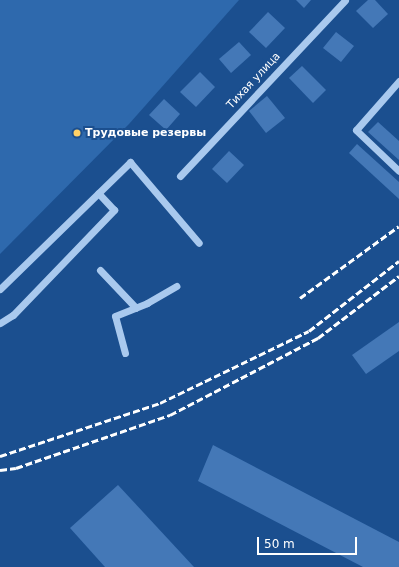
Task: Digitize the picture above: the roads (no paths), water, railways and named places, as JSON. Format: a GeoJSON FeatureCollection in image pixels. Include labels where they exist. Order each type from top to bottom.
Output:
{"type":"FeatureCollection","features":[{"type":"Feature","properties":{"kind":"street","name":"Тихая улица"},"geometry":{"type":"LineString","coordinates":[[180,176],[345,0]]}},
{"type":"Feature","properties":{"kind":"street"},"geometry":{"type":"LineString","coordinates":[[399,81],[356,130],[399,171]]}},
{"type":"Feature","properties":{"kind":"street"},"geometry":{"type":"LineString","coordinates":[[0,289],[130,162],[199,243]]}},
{"type":"Feature","properties":{"kind":"street"},"geometry":{"type":"LineString","coordinates":[[0,323],[13,315],[114,210],[98,193]]}},
{"type":"Feature","properties":{"kind":"street"},"geometry":{"type":"LineString","coordinates":[[100,270],[136,308]]}},
{"type":"Feature","properties":{"kind":"street"},"geometry":{"type":"LineString","coordinates":[[125,353],[115,316],[136,308],[177,286]]}},
{"type":"Feature","properties":{"kind":"railway"},"geometry":{"type":"LineString","coordinates":[[300,298],[399,226]]}},
{"type":"Feature","properties":{"kind":"railway"},"geometry":{"type":"LineString","coordinates":[[0,456],[160,403],[309,331],[399,261]]}},
{"type":"Feature","properties":{"kind":"railway"},"geometry":{"type":"LineString","coordinates":[[0,470],[16,468],[170,415],[318,338],[399,276]]}},
{"type":"Feature","properties":{"kind":"place","name":"Трудовые резервы"},"geometry":{"type":"Point","coordinates":[77,133]}}]}
